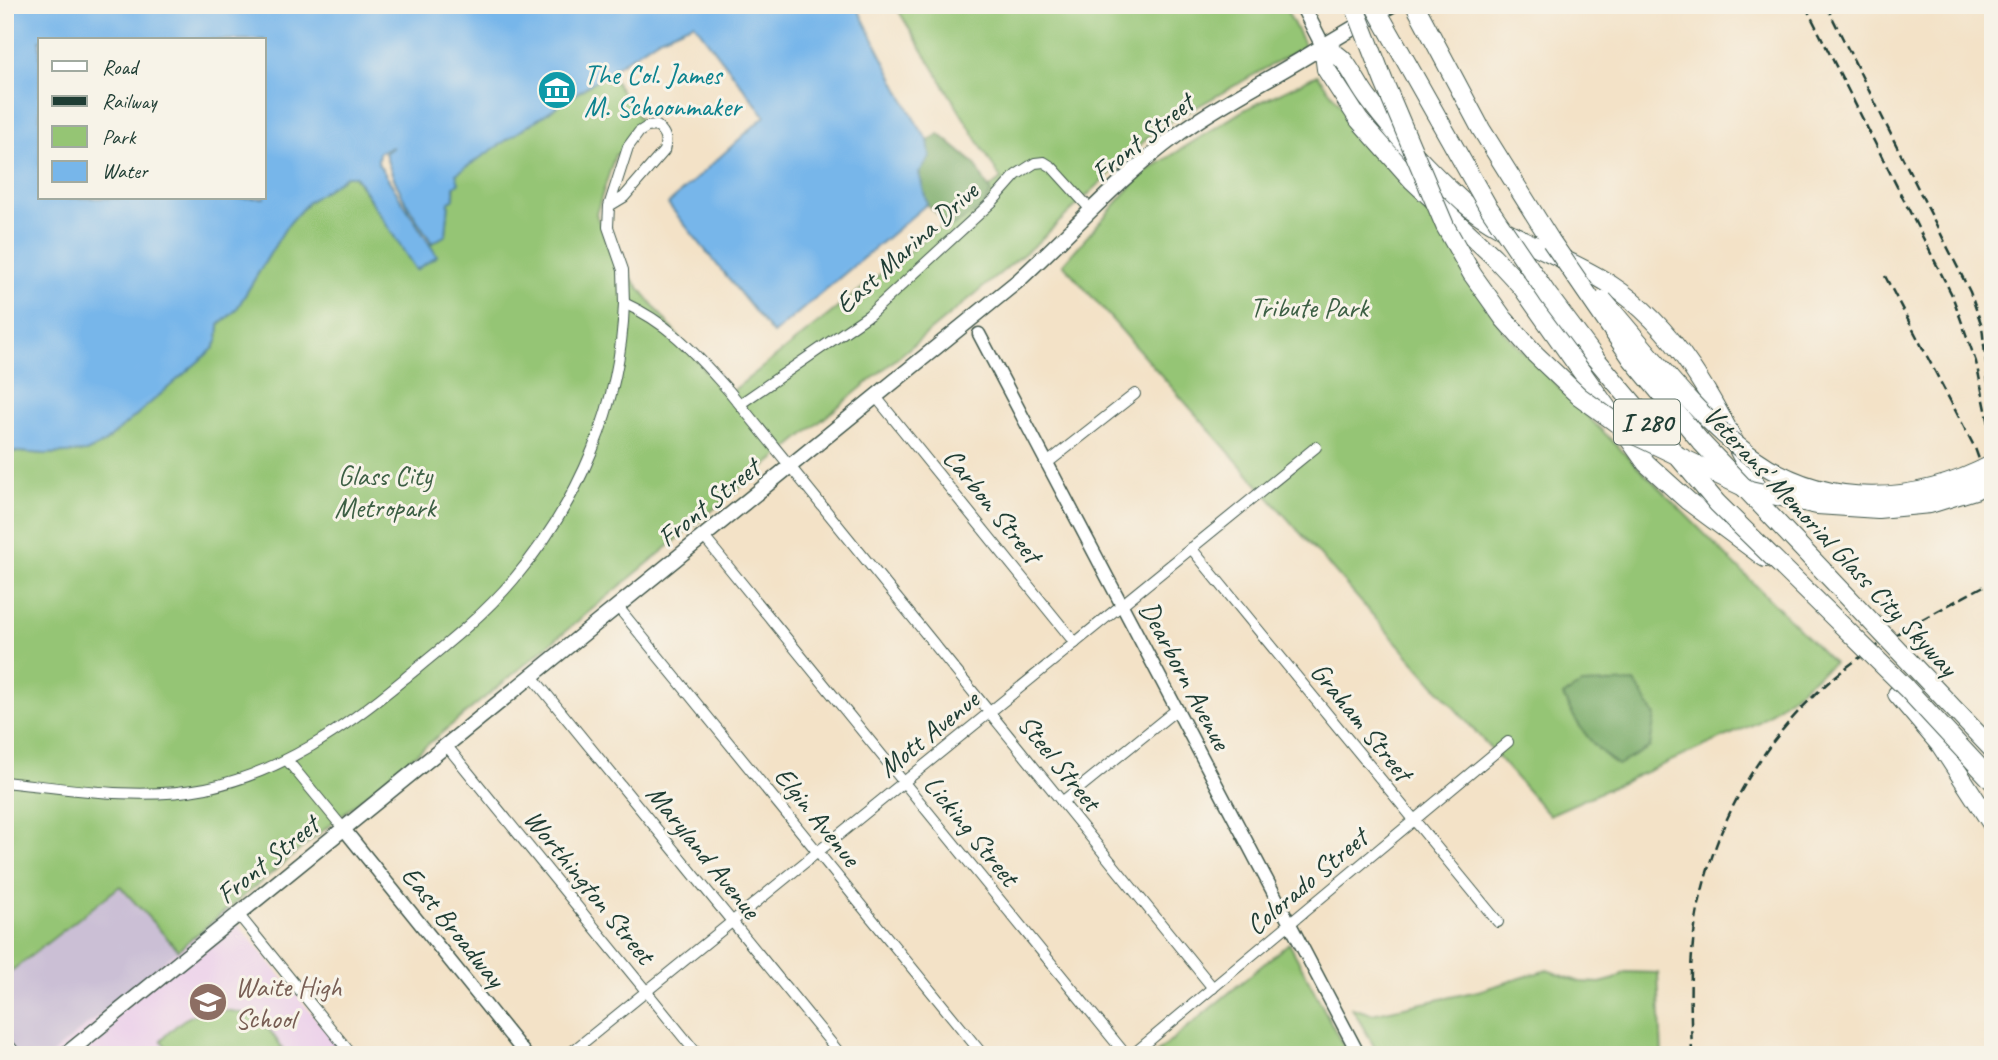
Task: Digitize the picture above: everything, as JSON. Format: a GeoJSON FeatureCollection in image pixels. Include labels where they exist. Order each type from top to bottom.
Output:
{"type":"FeatureCollection","features":[{"type":"Feature","properties":{"kind":"highway"},"geometry":{"type":"LineString","coordinates":[[1354,5],[1445,226],[1472,274],[1504,319],[1535,354],[1579,396],[1630,433],[1750,490],[1817,505],[1878,509],[1930,504],[1975,490],[1993,480]]}},
{"type":"Feature","properties":{"kind":"highway","name":"Veterans' Memorial Glass City Skyway"},"geometry":{"type":"LineString","coordinates":[[1374,5],[1488,205],[1596,359],[1717,503],[1906,688],[1993,782]]}},
{"type":"Feature","properties":{"kind":"highway","name":"Veterans' Memorial Glass City Skyway"},"geometry":{"type":"LineString","coordinates":[[1415,5],[1481,129],[1551,241],[1632,359],[1701,442],[1993,750]]}},
{"type":"Feature","properties":{"kind":"highway"},"geometry":{"type":"LineString","coordinates":[[1323,46],[1343,60],[1389,125],[1466,204],[1492,222],[1610,284],[1655,321],[1703,384],[1796,553],[1901,661],[1993,742]]}},
{"type":"Feature","properties":{"kind":"highway"},"geometry":{"type":"LineString","coordinates":[[1323,46],[1326,69],[1359,120],[1413,181],[1521,286],[1646,463],[1680,495],[1772,564],[1897,694],[1941,747],[1993,826]]}},
{"type":"Feature","properties":{"kind":"highway"},"geometry":{"type":"LineString","coordinates":[[1551,241],[1711,423],[1752,458],[1783,475],[1825,492],[1868,497],[1917,492],[1965,479],[1993,464]]}},
{"type":"Feature","properties":{"kind":"main road"},"geometry":{"type":"LineString","coordinates":[[1303,5],[1323,46]]}},
{"type":"Feature","properties":{"kind":"main road","name":"Front Street"},"geometry":{"type":"LineString","coordinates":[[65,1055],[1019,280],[1130,173],[1176,135],[1392,5]]}},
{"type":"Feature","properties":{"kind":"street"},"geometry":{"type":"LineString","coordinates":[[5,782],[110,792],[173,792],[205,788],[260,773],[303,752],[371,707],[461,631],[513,581],[550,532],[566,507],[594,446],[606,410],[618,355],[624,303],[623,270],[608,227],[609,206],[628,147],[639,132],[648,127],[657,127],[664,133],[667,142],[664,151],[624,197],[609,206]]}},
{"type":"Feature","properties":{"kind":"street","name":"East Marina Drive"},"geometry":{"type":"LineString","coordinates":[[740,404],[869,315],[993,201],[1016,175],[1035,163],[1044,162],[1052,167],[1092,211]]}},
{"type":"Feature","properties":{"kind":"street","name":"Steel Street"},"geometry":{"type":"LineString","coordinates":[[624,303],[650,315],[679,337],[740,404],[1213,988]]}},
{"type":"Feature","properties":{"kind":"street","name":"Dearborn Avenue"},"geometry":{"type":"LineString","coordinates":[[971,318],[1359,1055]]}},
{"type":"Feature","properties":{"kind":"street"},"geometry":{"type":"LineString","coordinates":[[1046,464],[1135,394]]}},
{"type":"Feature","properties":{"kind":"street","name":"Carbon Street"},"geometry":{"type":"LineString","coordinates":[[876,397],[1075,643]]}},
{"type":"Feature","properties":{"kind":"street","name":"Mott Avenue"},"geometry":{"type":"LineString","coordinates":[[568,1055],[1316,447]]}},
{"type":"Feature","properties":{"kind":"street","name":"Licking Street"},"geometry":{"type":"LineString","coordinates":[[704,537],[1126,1055]]}},
{"type":"Feature","properties":{"kind":"street","name":"Graham Street"},"geometry":{"type":"LineString","coordinates":[[1191,548],[1498,922]]}},
{"type":"Feature","properties":{"kind":"street","name":"Elgin Avenue"},"geometry":{"type":"LineString","coordinates":[[618,607],[983,1055]]}},
{"type":"Feature","properties":{"kind":"street","name":"Maryland Avenue"},"geometry":{"type":"LineString","coordinates":[[531,675],[841,1055]]}},
{"type":"Feature","properties":{"kind":"street"},"geometry":{"type":"LineString","coordinates":[[1062,802],[1176,710]]}},
{"type":"Feature","properties":{"kind":"street","name":"Colorado Street"},"geometry":{"type":"LineString","coordinates":[[1132,1055],[1508,742]]}},
{"type":"Feature","properties":{"kind":"street","name":"Worthington Street"},"geometry":{"type":"LineString","coordinates":[[446,745],[698,1055]]}},
{"type":"Feature","properties":{"kind":"street"},"geometry":{"type":"LineString","coordinates":[[287,760],[343,828]]}},
{"type":"Feature","properties":{"kind":"street","name":"East Broadway"},"geometry":{"type":"LineString","coordinates":[[343,828],[526,1055]]}},
{"type":"Feature","properties":{"kind":"street"},"geometry":{"type":"LineString","coordinates":[[238,914],[352,1055]]}},
{"type":"Feature","properties":{"kind":"street"},"geometry":{"type":"LineString","coordinates":[[5,1040],[17,1055]]}},
{"type":"Feature","properties":{"kind":"shaded area"},"geometry":{"type":"Polygon","coordinates":[[[120,886],[178,950],[51,1055],[5,1055],[5,976],[120,886]]]}},
{"type":"Feature","properties":{"kind":"shaded area","name":"Waite High School"},"geometry":{"type":"Polygon","coordinates":[[[229,908],[238,924],[346,1055],[51,1055],[229,908]]]}},
{"type":"Feature","properties":{"kind":"green space","name":"Glass City Metropark"},"geometry":{"type":"Polygon","coordinates":[[[895,5],[1284,5],[1305,46],[1156,130],[1037,243],[178,950],[120,886],[5,976],[5,451],[45,454],[86,452],[104,443],[214,348],[219,325],[236,310],[286,227],[308,202],[346,176],[354,176],[416,269],[437,256],[429,245],[446,235],[449,202],[454,199],[455,174],[609,72],[642,123],[630,133],[624,151],[615,155],[596,214],[611,253],[726,396],[1001,179],[895,5]]]}},
{"type":"Feature","properties":{"kind":"green space","name":"Tribute Park"},"geometry":{"type":"Polygon","coordinates":[[[1317,75],[1394,172],[1433,211],[1503,331],[1833,663],[1759,722],[1549,815],[1063,264],[1142,174],[1244,110],[1317,75]]]}},
{"type":"Feature","properties":{"kind":"green space"},"geometry":{"type":"Polygon","coordinates":[[[939,134],[975,164],[991,193],[983,207],[951,227],[927,204],[919,173],[930,157],[928,141],[939,134]]]}},
{"type":"Feature","properties":{"kind":"green space"},"geometry":{"type":"Polygon","coordinates":[[[1635,682],[1655,716],[1650,747],[1618,765],[1586,735],[1563,696],[1582,684],[1635,682]]]}},
{"type":"Feature","properties":{"kind":"green space"},"geometry":{"type":"Polygon","coordinates":[[[1289,943],[1348,1055],[1154,1055],[1289,943]]]}},
{"type":"Feature","properties":{"kind":"green space"},"geometry":{"type":"Polygon","coordinates":[[[1547,970],[1580,982],[1600,983],[1615,979],[1625,972],[1658,973],[1662,1055],[1379,1055],[1352,1008],[1372,1014],[1478,991],[1547,970]]]}},
{"type":"Feature","properties":{"kind":"green space"},"geometry":{"type":"Polygon","coordinates":[[[214,1010],[238,1012],[257,1020],[272,1033],[285,1054],[172,1055],[161,1040],[184,1019],[214,1010]]]}},
{"type":"Feature","properties":{"kind":"water"},"geometry":{"type":"Polygon","coordinates":[[[5,5],[856,5],[928,141],[930,157],[919,173],[927,204],[773,334],[668,204],[765,116],[694,23],[659,38],[456,174],[459,183],[454,186],[454,199],[449,202],[446,235],[432,243],[393,177],[385,153],[393,147],[379,152],[378,163],[437,256],[416,270],[355,176],[346,176],[308,202],[286,227],[236,310],[219,325],[214,348],[104,443],[86,452],[45,454],[5,451],[5,5]]]}},
{"type":"Feature","properties":{"kind":"railway"},"geometry":{"type":"LineString","coordinates":[[1805,5],[1952,295],[1976,362],[1993,443]]}},
{"type":"Feature","properties":{"kind":"railway"},"geometry":{"type":"LineString","coordinates":[[1826,5],[1970,292],[1982,326],[1988,382]]}},
{"type":"Feature","properties":{"kind":"railway"},"geometry":{"type":"LineString","coordinates":[[1885,276],[1975,448],[1993,499]]}},
{"type":"Feature","properties":{"kind":"railway"},"geometry":{"type":"LineString","coordinates":[[1692,1055],[1691,971],[1700,901],[1711,861],[1744,785],[1767,750],[1822,688],[1888,639],[1993,581]]}},
{"type":"Feature","properties":{"kind":"place","name":"The Col. James M. Schoonmaker"},"geometry":{"type":"Point","coordinates":[557,90]}},
{"type":"Feature","properties":{"kind":"place","name":"Waite High School"},"geometry":{"type":"Point","coordinates":[208,1002]}}]}
